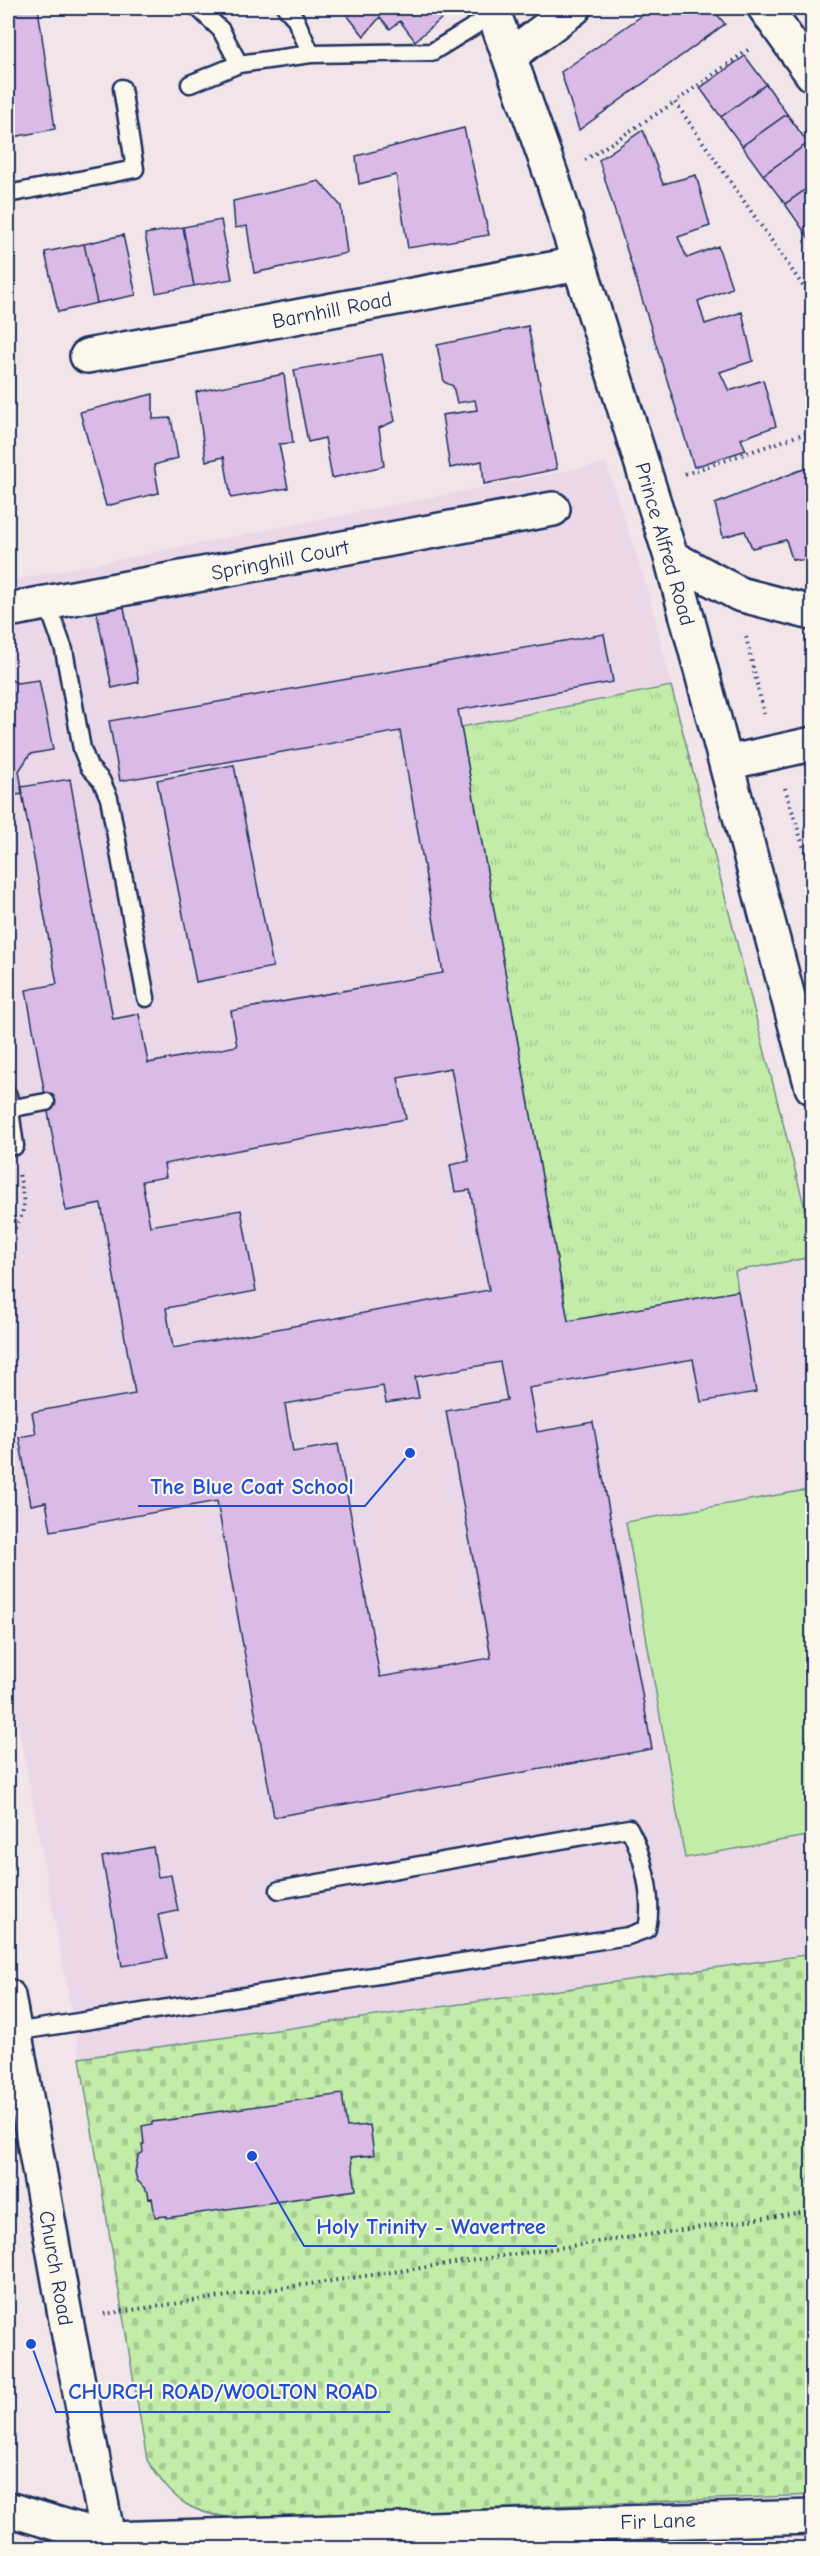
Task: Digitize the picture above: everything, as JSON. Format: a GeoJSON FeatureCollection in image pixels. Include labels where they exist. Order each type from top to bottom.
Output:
{"type":"FeatureCollection","features":[{"type":"Feature","properties":{"kind":"street"},"geometry":{"type":"LineString","coordinates":[[511,55],[574,8]]}},
{"type":"Feature","properties":{"kind":"street","name":"Prince Alfred Road"},"geometry":{"type":"LineString","coordinates":[[493,11],[511,55],[553,180],[671,557],[813,1088]]}},
{"type":"Feature","properties":{"kind":"street"},"geometry":{"type":"LineString","coordinates":[[772,17],[813,74]]}},
{"type":"Feature","properties":{"kind":"street","name":"Barnhill Road"},"geometry":{"type":"LineString","coordinates":[[87,356],[578,264]]}},
{"type":"Feature","properties":{"kind":"street","name":"Springhill Court"},"geometry":{"type":"LineString","coordinates":[[8,610],[553,509]]}},
{"type":"Feature","properties":{"kind":"street"},"geometry":{"type":"LineString","coordinates":[[671,557],[739,594],[813,613]]}},
{"type":"Feature","properties":{"kind":"street"},"geometry":{"type":"LineString","coordinates":[[726,763],[813,744]]}},
{"type":"Feature","properties":{"kind":"street","name":"Church Road"},"geometry":{"type":"LineString","coordinates":[[8,1996],[109,2544]]}},
{"type":"Feature","properties":{"kind":"street","name":"Fir Lane"},"geometry":{"type":"LineString","coordinates":[[8,2509],[109,2544],[813,2517]]}},
{"type":"Feature","properties":{"kind":"lane"},"geometry":{"type":"LineString","coordinates":[[198,8],[221,30],[239,64]]}},
{"type":"Feature","properties":{"kind":"lane"},"geometry":{"type":"LineString","coordinates":[[286,8],[295,18],[311,54]]}},
{"type":"Feature","properties":{"kind":"lane"},"geometry":{"type":"LineString","coordinates":[[190,84],[239,64],[311,54],[432,52],[493,11]]}},
{"type":"Feature","properties":{"kind":"lane"},"geometry":{"type":"LineString","coordinates":[[8,194],[135,169],[122,88]]}},
{"type":"Feature","properties":{"kind":"lane"},"geometry":{"type":"LineString","coordinates":[[47,603],[64,650],[82,749],[89,767],[101,780],[109,798],[146,998]]}},
{"type":"Feature","properties":{"kind":"lane"},"geometry":{"type":"LineString","coordinates":[[15,1146],[8,1104],[46,1102]]}},
{"type":"Feature","properties":{"kind":"lane"},"geometry":{"type":"LineString","coordinates":[[14,2032],[628,1936],[647,1929],[651,1912],[638,1845],[629,1828],[279,1890]]}},
{"type":"Feature","properties":{"kind":"path"},"geometry":{"type":"LineString","coordinates":[[553,180],[675,102],[772,17]]}},
{"type":"Feature","properties":{"kind":"path"},"geometry":{"type":"LineString","coordinates":[[675,102],[813,299]]}},
{"type":"Feature","properties":{"kind":"path"},"geometry":{"type":"LineString","coordinates":[[649,486],[813,431]]}},
{"type":"Feature","properties":{"kind":"path"},"geometry":{"type":"LineString","coordinates":[[8,1238],[22,1219],[24,1200],[15,1146]]}},
{"type":"Feature","properties":{"kind":"path"},"geometry":{"type":"LineString","coordinates":[[66,2320],[813,2211]]}},
{"type":"Feature","properties":{"kind":"shaded area"},"geometry":{"type":"Polygon","coordinates":[[[606,463],[648,591],[812,1236],[812,1954],[80,2058],[8,1670],[8,581],[606,463]]]}},
{"type":"Feature","properties":{"kind":"green space"},"geometry":{"type":"Polygon","coordinates":[[[671,686],[812,1236],[812,1257],[735,1271],[738,1291],[568,1321],[461,727],[671,686]]]}},
{"type":"Feature","properties":{"kind":"green space"},"geometry":{"type":"Polygon","coordinates":[[[812,1489],[812,1835],[685,1858],[626,1522],[812,1489]]]}},
{"type":"Feature","properties":{"kind":"green space"},"geometry":{"type":"Polygon","coordinates":[[[812,1954],[812,2495],[242,2519],[209,2514],[196,2509],[186,2504],[166,2487],[147,2460],[80,2058],[812,1954]]]}},
{"type":"Feature","properties":{"kind":"building"},"geometry":{"type":"Polygon","coordinates":[[[8,8],[38,8],[55,129],[8,138],[8,8]]]}},
{"type":"Feature","properties":{"kind":"building"},"geometry":{"type":"Polygon","coordinates":[[[442,8],[447,14],[415,41],[400,21],[390,29],[380,17],[364,36],[342,9],[442,8]]]}},
{"type":"Feature","properties":{"kind":"building"},"geometry":{"type":"Polygon","coordinates":[[[653,8],[712,8],[725,24],[579,130],[561,72],[653,8]]]}},
{"type":"Feature","properties":{"kind":"building"},"geometry":{"type":"Polygon","coordinates":[[[745,56],[766,84],[721,117],[700,88],[745,56]]]}},
{"type":"Feature","properties":{"kind":"building"},"geometry":{"type":"Polygon","coordinates":[[[766,84],[787,114],[742,146],[721,117],[766,84]]]}},
{"type":"Feature","properties":{"kind":"building"},"geometry":{"type":"Polygon","coordinates":[[[787,114],[808,143],[763,175],[742,146],[787,114]]]}},
{"type":"Feature","properties":{"kind":"building"},"geometry":{"type":"Polygon","coordinates":[[[464,128],[489,235],[408,248],[396,175],[359,184],[356,156],[464,128]]]}},
{"type":"Feature","properties":{"kind":"building"},"geometry":{"type":"Polygon","coordinates":[[[643,130],[663,184],[696,175],[710,226],[678,237],[687,258],[718,246],[732,288],[698,301],[705,324],[742,312],[753,361],[720,372],[729,391],[763,380],[776,426],[741,439],[746,450],[694,467],[599,160],[643,130]]]}},
{"type":"Feature","properties":{"kind":"building"},"geometry":{"type":"Polygon","coordinates":[[[808,143],[812,148],[812,185],[785,204],[763,175],[808,143]]]}},
{"type":"Feature","properties":{"kind":"building"},"geometry":{"type":"Polygon","coordinates":[[[319,181],[341,206],[347,253],[254,273],[247,226],[235,228],[233,201],[319,181]]]}},
{"type":"Feature","properties":{"kind":"building"},"geometry":{"type":"Polygon","coordinates":[[[812,185],[812,229],[806,234],[785,204],[812,185]]]}},
{"type":"Feature","properties":{"kind":"building"},"geometry":{"type":"Polygon","coordinates":[[[221,220],[232,279],[194,286],[183,227],[221,220]]]}},
{"type":"Feature","properties":{"kind":"building"},"geometry":{"type":"Polygon","coordinates":[[[183,227],[194,286],[156,293],[145,234],[183,227]]]}},
{"type":"Feature","properties":{"kind":"building"},"geometry":{"type":"Polygon","coordinates":[[[812,229],[812,243],[806,234],[812,229]]]}},
{"type":"Feature","properties":{"kind":"building"},"geometry":{"type":"Polygon","coordinates":[[[123,235],[136,295],[97,303],[84,244],[123,235]]]}},
{"type":"Feature","properties":{"kind":"building"},"geometry":{"type":"Polygon","coordinates":[[[84,244],[97,303],[58,312],[45,252],[84,244]]]}},
{"type":"Feature","properties":{"kind":"building"},"geometry":{"type":"Polygon","coordinates":[[[528,326],[557,469],[484,484],[482,461],[450,468],[442,415],[477,410],[475,400],[457,403],[453,386],[444,382],[437,345],[528,326]]]}},
{"type":"Feature","properties":{"kind":"building"},"geometry":{"type":"Polygon","coordinates":[[[382,354],[395,421],[379,428],[384,466],[332,478],[325,438],[308,442],[294,370],[382,354]]]}},
{"type":"Feature","properties":{"kind":"building"},"geometry":{"type":"Polygon","coordinates":[[[284,374],[293,443],[279,444],[288,488],[231,498],[224,457],[206,461],[196,392],[284,374]]]}},
{"type":"Feature","properties":{"kind":"building"},"geometry":{"type":"Polygon","coordinates":[[[153,394],[153,419],[171,418],[178,458],[154,465],[159,493],[106,506],[80,412],[153,394]]]}},
{"type":"Feature","properties":{"kind":"building"},"geometry":{"type":"Polygon","coordinates":[[[812,467],[812,562],[792,559],[786,540],[752,548],[745,531],[723,537],[715,504],[812,467]]]}},
{"type":"Feature","properties":{"kind":"building"},"geometry":{"type":"Polygon","coordinates":[[[123,603],[139,682],[112,688],[96,609],[123,603]]]}},
{"type":"Feature","properties":{"kind":"building"},"geometry":{"type":"Polygon","coordinates":[[[604,634],[613,682],[458,710],[568,1321],[738,1291],[756,1392],[701,1402],[693,1359],[529,1388],[537,1432],[593,1422],[652,1749],[274,1817],[217,1501],[51,1531],[46,1502],[31,1505],[19,1437],[36,1434],[32,1412],[135,1394],[101,1204],[66,1211],[26,990],[57,984],[21,787],[70,779],[113,1019],[139,1014],[148,1063],[237,1046],[231,1011],[443,973],[400,731],[120,781],[109,721],[604,634]],[[451,1068],[398,1078],[406,1119],[164,1164],[166,1177],[142,1181],[150,1226],[241,1210],[256,1291],[166,1308],[173,1348],[489,1290],[470,1190],[455,1192],[450,1165],[469,1161],[451,1068]],[[500,1362],[415,1377],[419,1398],[386,1403],[383,1386],[285,1404],[293,1452],[338,1444],[380,1677],[491,1658],[446,1411],[507,1400],[500,1362]]]}},
{"type":"Feature","properties":{"kind":"building"},"geometry":{"type":"Polygon","coordinates":[[[8,678],[17,683],[39,680],[53,750],[30,754],[19,771],[23,794],[8,796],[8,678]]]}},
{"type":"Feature","properties":{"kind":"building"},"geometry":{"type":"Polygon","coordinates":[[[234,765],[273,967],[196,982],[157,780],[234,765]]]}},
{"type":"Feature","properties":{"kind":"building"},"geometry":{"type":"Polygon","coordinates":[[[153,1847],[158,1877],[171,1875],[178,1911],[158,1915],[167,1958],[122,1966],[102,1857],[153,1847]]]}},
{"type":"Feature","properties":{"kind":"building"},"geometry":{"type":"Polygon","coordinates":[[[342,2094],[347,2127],[370,2125],[374,2155],[351,2157],[356,2190],[166,2218],[166,2216],[155,2217],[152,2198],[149,2199],[148,2192],[137,2180],[135,2172],[138,2156],[143,2152],[142,2126],[152,2124],[152,2122],[194,2115],[342,2094]]]}},
{"type":"Feature","properties":{"kind":"place","name":"The Blue Coat School"},"geometry":{"type":"Point","coordinates":[410,1453]}},
{"type":"Feature","properties":{"kind":"place","name":"Holy Trinity - Wavertree"},"geometry":{"type":"Point","coordinates":[252,2156]}},
{"type":"Feature","properties":{"kind":"place","name":"CHURCH ROAD/WOOLTON ROAD"},"geometry":{"type":"Point","coordinates":[31,2344]}}]}
